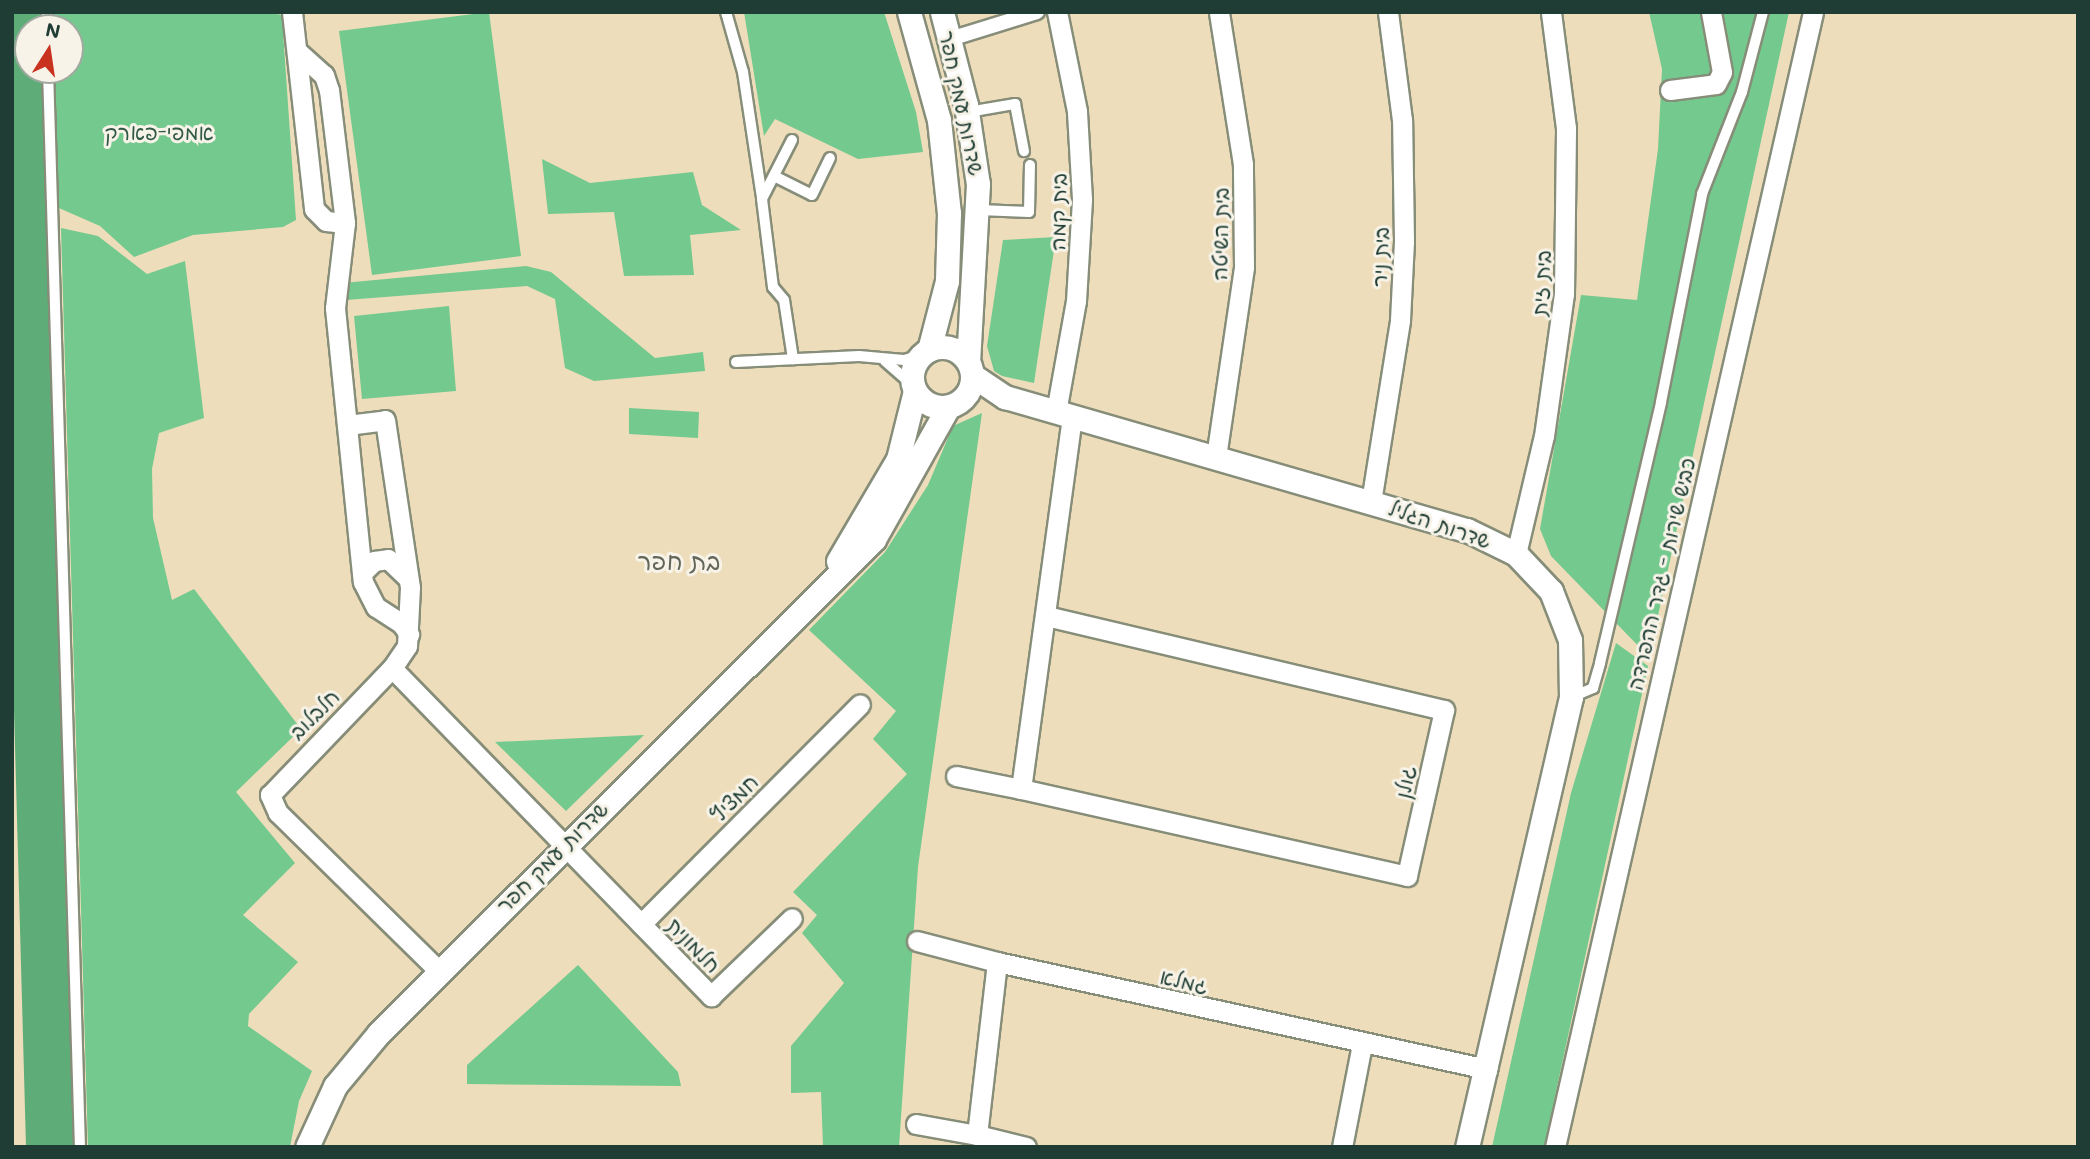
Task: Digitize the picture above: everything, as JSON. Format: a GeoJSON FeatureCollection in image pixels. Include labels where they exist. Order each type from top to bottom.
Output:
{"type":"FeatureCollection","features":[{"type":"Feature","properties":{"kind":"street"},"geometry":{"type":"LineString","coordinates":[[292,12],[314,209],[326,221],[345,223]]}},
{"type":"Feature","properties":{"kind":"street","name":"שדרות עמק חפר"},"geometry":{"type":"LineString","coordinates":[[909,12],[939,120],[949,213],[947,281],[925,353]]}},
{"type":"Feature","properties":{"kind":"street","name":"שדרות עמק חפר"},"geometry":{"type":"LineString","coordinates":[[942,12],[968,113],[979,209],[970,368]]}},
{"type":"Feature","properties":{"kind":"street"},"geometry":{"type":"LineString","coordinates":[[950,39],[1037,12]]}},
{"type":"Feature","properties":{"kind":"street","name":"בית קמה"},"geometry":{"type":"LineString","coordinates":[[1057,12],[1075,100],[1082,200],[1076,301],[1064,414]]}},
{"type":"Feature","properties":{"kind":"street","name":"בית השיטה"},"geometry":{"type":"LineString","coordinates":[[1216,457],[1234,354],[1244,256],[1243,164],[1219,12]]}},
{"type":"Feature","properties":{"kind":"street","name":"בית ניר"},"geometry":{"type":"LineString","coordinates":[[1371,502],[1397,342],[1405,241],[1402,120],[1388,12]]}},
{"type":"Feature","properties":{"kind":"street","name":"בית זית"},"geometry":{"type":"LineString","coordinates":[[1516,554],[1544,436],[1564,294],[1566,128],[1551,12]]}},
{"type":"Feature","properties":{"kind":"street"},"geometry":{"type":"LineString","coordinates":[[1670,90],[1716,84],[1722,72],[1711,12]]}},
{"type":"Feature","properties":{"kind":"street","name":"כביש שירות - גדר ההפרדה"},"geometry":{"type":"LineString","coordinates":[[1555,1147],[1813,12]]}},
{"type":"Feature","properties":{"kind":"street"},"geometry":{"type":"LineString","coordinates":[[297,51],[324,75],[330,90],[345,223],[334,296],[362,573],[376,607],[401,623],[409,634]]}},
{"type":"Feature","properties":{"kind":"street"},"geometry":{"type":"LineString","coordinates":[[954,349],[970,368],[956,402],[929,404],[915,388],[913,371],[925,353],[954,349]]}},
{"type":"Feature","properties":{"kind":"street","name":"שדרות הגליל"},"geometry":{"type":"LineString","coordinates":[[970,368],[1005,397]]}},
{"type":"Feature","properties":{"kind":"street","name":"שדרות עמק חפר"},"geometry":{"type":"LineString","coordinates":[[822,586],[898,459],[915,388]]}},
{"type":"Feature","properties":{"kind":"street","name":"שדרות הגליל"},"geometry":{"type":"LineString","coordinates":[[956,402],[1005,397],[1467,530],[1516,554],[1537,573],[1563,614],[1570,640],[1571,697],[1467,1147]]}},
{"type":"Feature","properties":{"kind":"street","name":"שדרות עמק חפר"},"geometry":{"type":"LineString","coordinates":[[307,1147],[346,1069],[439,971],[822,586],[858,556],[885,524],[956,402]]}},
{"type":"Feature","properties":{"kind":"street"},"geometry":{"type":"LineString","coordinates":[[1021,789],[1046,616],[1064,414]]}},
{"type":"Feature","properties":{"kind":"street"},"geometry":{"type":"LineString","coordinates":[[346,425],[385,420],[410,601],[409,634],[401,658],[392,668],[565,846]]}},
{"type":"Feature","properties":{"kind":"street"},"geometry":{"type":"LineString","coordinates":[[362,573],[374,561],[388,559],[408,579]]}},
{"type":"Feature","properties":{"kind":"street"},"geometry":{"type":"LineString","coordinates":[[376,607],[400,610],[410,601]]}},
{"type":"Feature","properties":{"kind":"street","name":"גולן"},"geometry":{"type":"LineString","coordinates":[[956,776],[1407,876],[1444,710],[1046,616]]}},
{"type":"Feature","properties":{"kind":"street","name":"חלבלוב"},"geometry":{"type":"LineString","coordinates":[[392,668],[273,787],[271,803],[439,971]]}},
{"type":"Feature","properties":{"kind":"street","name":"חמציץ"},"geometry":{"type":"LineString","coordinates":[[641,924],[860,704]]}},
{"type":"Feature","properties":{"kind":"street","name":"חלמונית"},"geometry":{"type":"LineString","coordinates":[[565,846],[711,996],[792,918]]}},
{"type":"Feature","properties":{"kind":"street","name":"גמלא"},"geometry":{"type":"LineString","coordinates":[[917,941],[997,962],[1362,1044],[1487,1069]]}},
{"type":"Feature","properties":{"kind":"street"},"geometry":{"type":"LineString","coordinates":[[977,1135],[997,962]]}},
{"type":"Feature","properties":{"kind":"street"},"geometry":{"type":"LineString","coordinates":[[1342,1147],[1362,1044]]}},
{"type":"Feature","properties":{"kind":"street"},"geometry":{"type":"LineString","coordinates":[[916,1124],[1026,1147]]}},
{"type":"Feature","properties":{"kind":"lane"},"geometry":{"type":"LineString","coordinates":[[726,12],[743,72],[773,287],[784,300],[793,359]]}},
{"type":"Feature","properties":{"kind":"lane"},"geometry":{"type":"LineString","coordinates":[[1571,697],[1593,688],[1597,676],[1661,402],[1702,194],[1742,92],[1763,12]]}},
{"type":"Feature","properties":{"kind":"lane"},"geometry":{"type":"LineString","coordinates":[[48,84],[80,1147]]}},
{"type":"Feature","properties":{"kind":"lane"},"geometry":{"type":"LineString","coordinates":[[968,113],[1015,104],[1024,151]]}},
{"type":"Feature","properties":{"kind":"lane"},"geometry":{"type":"LineString","coordinates":[[762,199],[792,140]]}},
{"type":"Feature","properties":{"kind":"lane"},"geometry":{"type":"LineString","coordinates":[[774,176],[812,195],[830,158]]}},
{"type":"Feature","properties":{"kind":"lane"},"geometry":{"type":"LineString","coordinates":[[979,209],[1029,212],[1030,165]]}},
{"type":"Feature","properties":{"kind":"lane"},"geometry":{"type":"LineString","coordinates":[[736,362],[881,359],[925,353]]}},
{"type":"Feature","properties":{"kind":"lane"},"geometry":{"type":"LineString","coordinates":[[881,359],[915,388]]}},
{"type":"Feature","properties":{"kind":"green space"},"geometry":{"type":"Polygon","coordinates":[[[12,12],[47,12],[14,14],[14,84],[48,84],[80,1147],[26,1147],[12,637],[12,12]]]}},
{"type":"Feature","properties":{"kind":"green space","name":"אמפי-פארק"},"geometry":{"type":"Polygon","coordinates":[[[267,12],[292,17],[297,51],[283,32],[296,220],[283,227],[193,235],[134,257],[100,226],[52,205],[48,84],[84,84],[84,14],[47,14],[267,12]]]}},
{"type":"Feature","properties":{"kind":"green space"},"geometry":{"type":"Polygon","coordinates":[[[489,12],[521,256],[372,275],[339,31],[489,12]]]}},
{"type":"Feature","properties":{"kind":"green space"},"geometry":{"type":"Polygon","coordinates":[[[744,12],[884,12],[916,112],[923,152],[858,159],[775,119],[764,136],[744,12]]]}},
{"type":"Feature","properties":{"kind":"green space"},"geometry":{"type":"Polygon","coordinates":[[[1649,12],[1789,12],[1649,657],[1551,556],[1540,529],[1581,295],[1637,300],[1658,149],[1662,69],[1649,12]]]}},
{"type":"Feature","properties":{"kind":"green space"},"geometry":{"type":"Polygon","coordinates":[[[542,159],[590,183],[693,172],[702,205],[741,230],[690,235],[694,275],[624,276],[614,212],[548,214],[542,159]]]}},
{"type":"Feature","properties":{"kind":"green space"},"geometry":{"type":"Polygon","coordinates":[[[61,228],[98,236],[147,274],[185,261],[204,418],[159,433],[152,469],[153,518],[172,600],[194,589],[301,729],[236,792],[295,863],[243,915],[298,962],[249,1014],[248,1026],[312,1071],[299,1101],[290,1147],[88,1147],[61,228]]]}},
{"type":"Feature","properties":{"kind":"green space"},"geometry":{"type":"Polygon","coordinates":[[[1056,237],[1034,383],[1002,376],[994,371],[987,346],[1003,240],[1056,237]]]}},
{"type":"Feature","properties":{"kind":"green space"},"geometry":{"type":"Polygon","coordinates":[[[526,266],[551,272],[655,358],[703,352],[705,371],[594,381],[565,368],[555,299],[527,286],[346,300],[343,283],[526,266]]]}},
{"type":"Feature","properties":{"kind":"green space"},"geometry":{"type":"Polygon","coordinates":[[[449,306],[456,391],[362,399],[354,316],[449,306]]]}},
{"type":"Feature","properties":{"kind":"green space"},"geometry":{"type":"Polygon","coordinates":[[[629,408],[699,412],[698,438],[629,434],[629,408]]]}},
{"type":"Feature","properties":{"kind":"green space"},"geometry":{"type":"Polygon","coordinates":[[[982,413],[918,867],[899,1147],[823,1147],[821,1092],[791,1093],[791,1046],[844,983],[802,933],[817,915],[793,892],[907,774],[873,739],[896,711],[809,630],[885,552],[928,485],[953,426],[982,413]]]}},
{"type":"Feature","properties":{"kind":"green space"},"geometry":{"type":"Polygon","coordinates":[[[1616,643],[1648,666],[1544,1147],[1492,1147],[1571,793],[1616,643]]]}},
{"type":"Feature","properties":{"kind":"green space"},"geometry":{"type":"Polygon","coordinates":[[[644,735],[566,811],[495,742],[644,735]]]}},
{"type":"Feature","properties":{"kind":"green space"},"geometry":{"type":"Polygon","coordinates":[[[578,965],[678,1072],[681,1086],[467,1084],[467,1065],[578,965]]]}},
{"type":"Feature","properties":{"kind":"district","name":"בת חפר"},"geometry":{"type":"Point","coordinates":[679,561]}}]}
